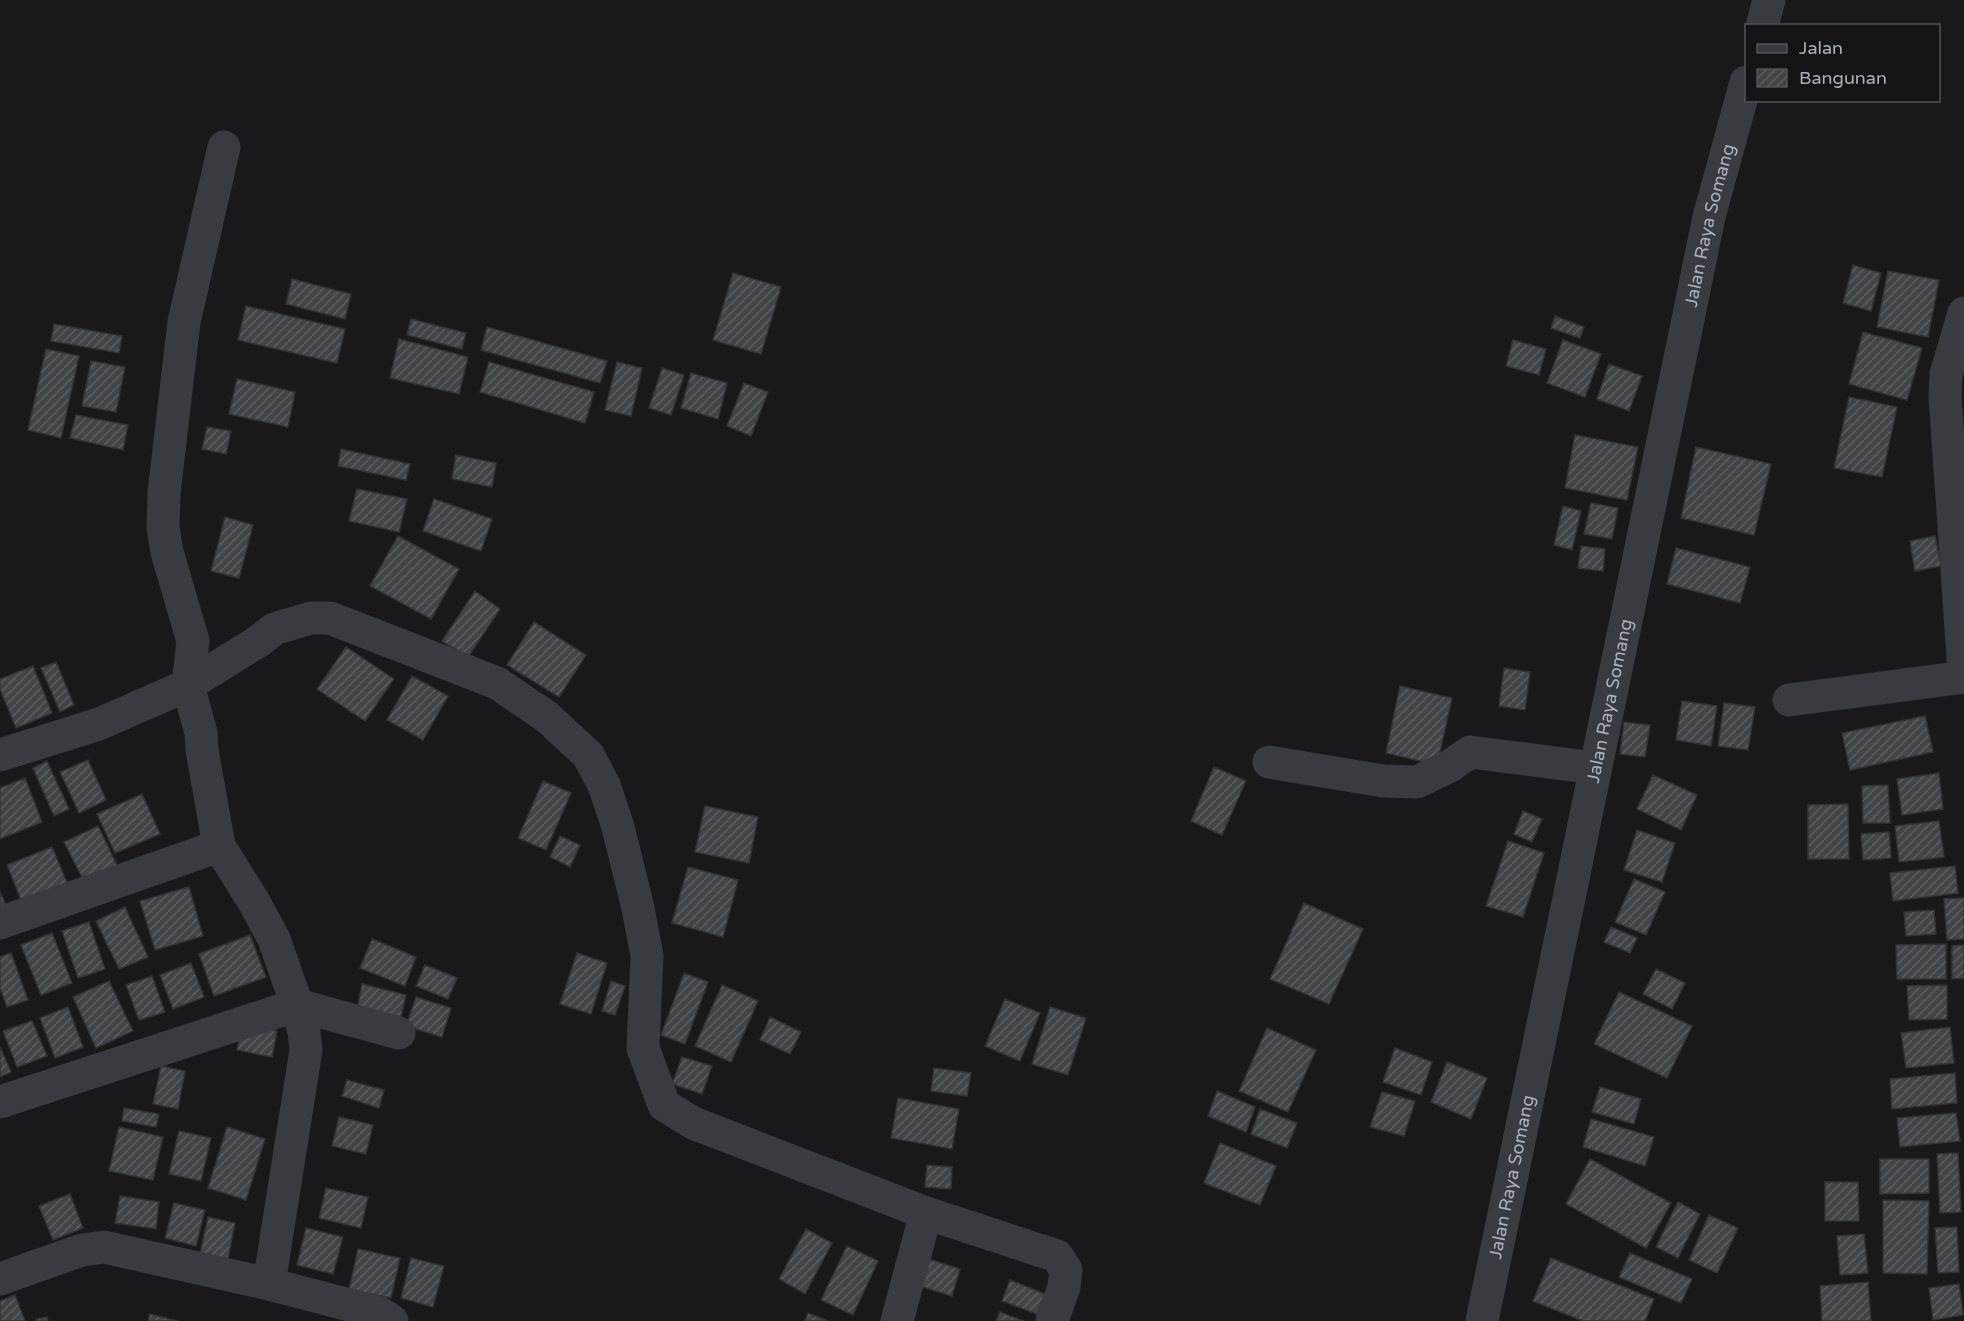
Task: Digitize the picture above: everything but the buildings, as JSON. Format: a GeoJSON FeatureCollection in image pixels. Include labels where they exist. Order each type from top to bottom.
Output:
{"type":"FeatureCollection","features":[{"type":"Feature","properties":{"kind":"street"},"geometry":{"type":"LineString","coordinates":[[1763,24],[1769,0]]}},
{"type":"Feature","properties":{"kind":"street","name":"Jalan Raya Somang"},"geometry":{"type":"LineString","coordinates":[[1482,1321],[1709,217],[1745,86]]}},
{"type":"Feature","properties":{"kind":"street"},"geometry":{"type":"LineString","coordinates":[[224,147],[184,322],[164,493],[163,528],[166,552],[193,641],[188,685],[201,733],[219,846],[254,902],[273,939],[297,1005],[304,1032],[306,1050],[269,1284]]}},
{"type":"Feature","properties":{"kind":"street"},"geometry":{"type":"LineString","coordinates":[[1789,700],[1964,675],[1945,396],[1946,374],[1964,314]]}},
{"type":"Feature","properties":{"kind":"street"},"geometry":{"type":"LineString","coordinates":[[0,755],[99,724],[188,685],[259,641],[274,629],[311,618],[330,618],[497,683],[547,717],[588,755],[604,785],[618,827],[638,908],[647,956],[643,1048],[664,1105],[693,1123],[926,1213],[1057,1256],[1066,1270],[1064,1287],[1052,1321]]}},
{"type":"Feature","properties":{"kind":"street"},"geometry":{"type":"LineString","coordinates":[[1269,762],[1383,781],[1417,782],[1450,766],[1470,752],[1595,768]]}},
{"type":"Feature","properties":{"kind":"street"},"geometry":{"type":"LineString","coordinates":[[0,923],[219,846]]}},
{"type":"Feature","properties":{"kind":"street"},"geometry":{"type":"LineString","coordinates":[[0,1102],[297,1005],[399,1033]]}},
{"type":"Feature","properties":{"kind":"street"},"geometry":{"type":"LineString","coordinates":[[897,1321],[926,1213]]}},
{"type":"Feature","properties":{"kind":"street"},"geometry":{"type":"LineString","coordinates":[[0,1280],[82,1250],[104,1246],[269,1284],[380,1313],[392,1321]]}}]}
